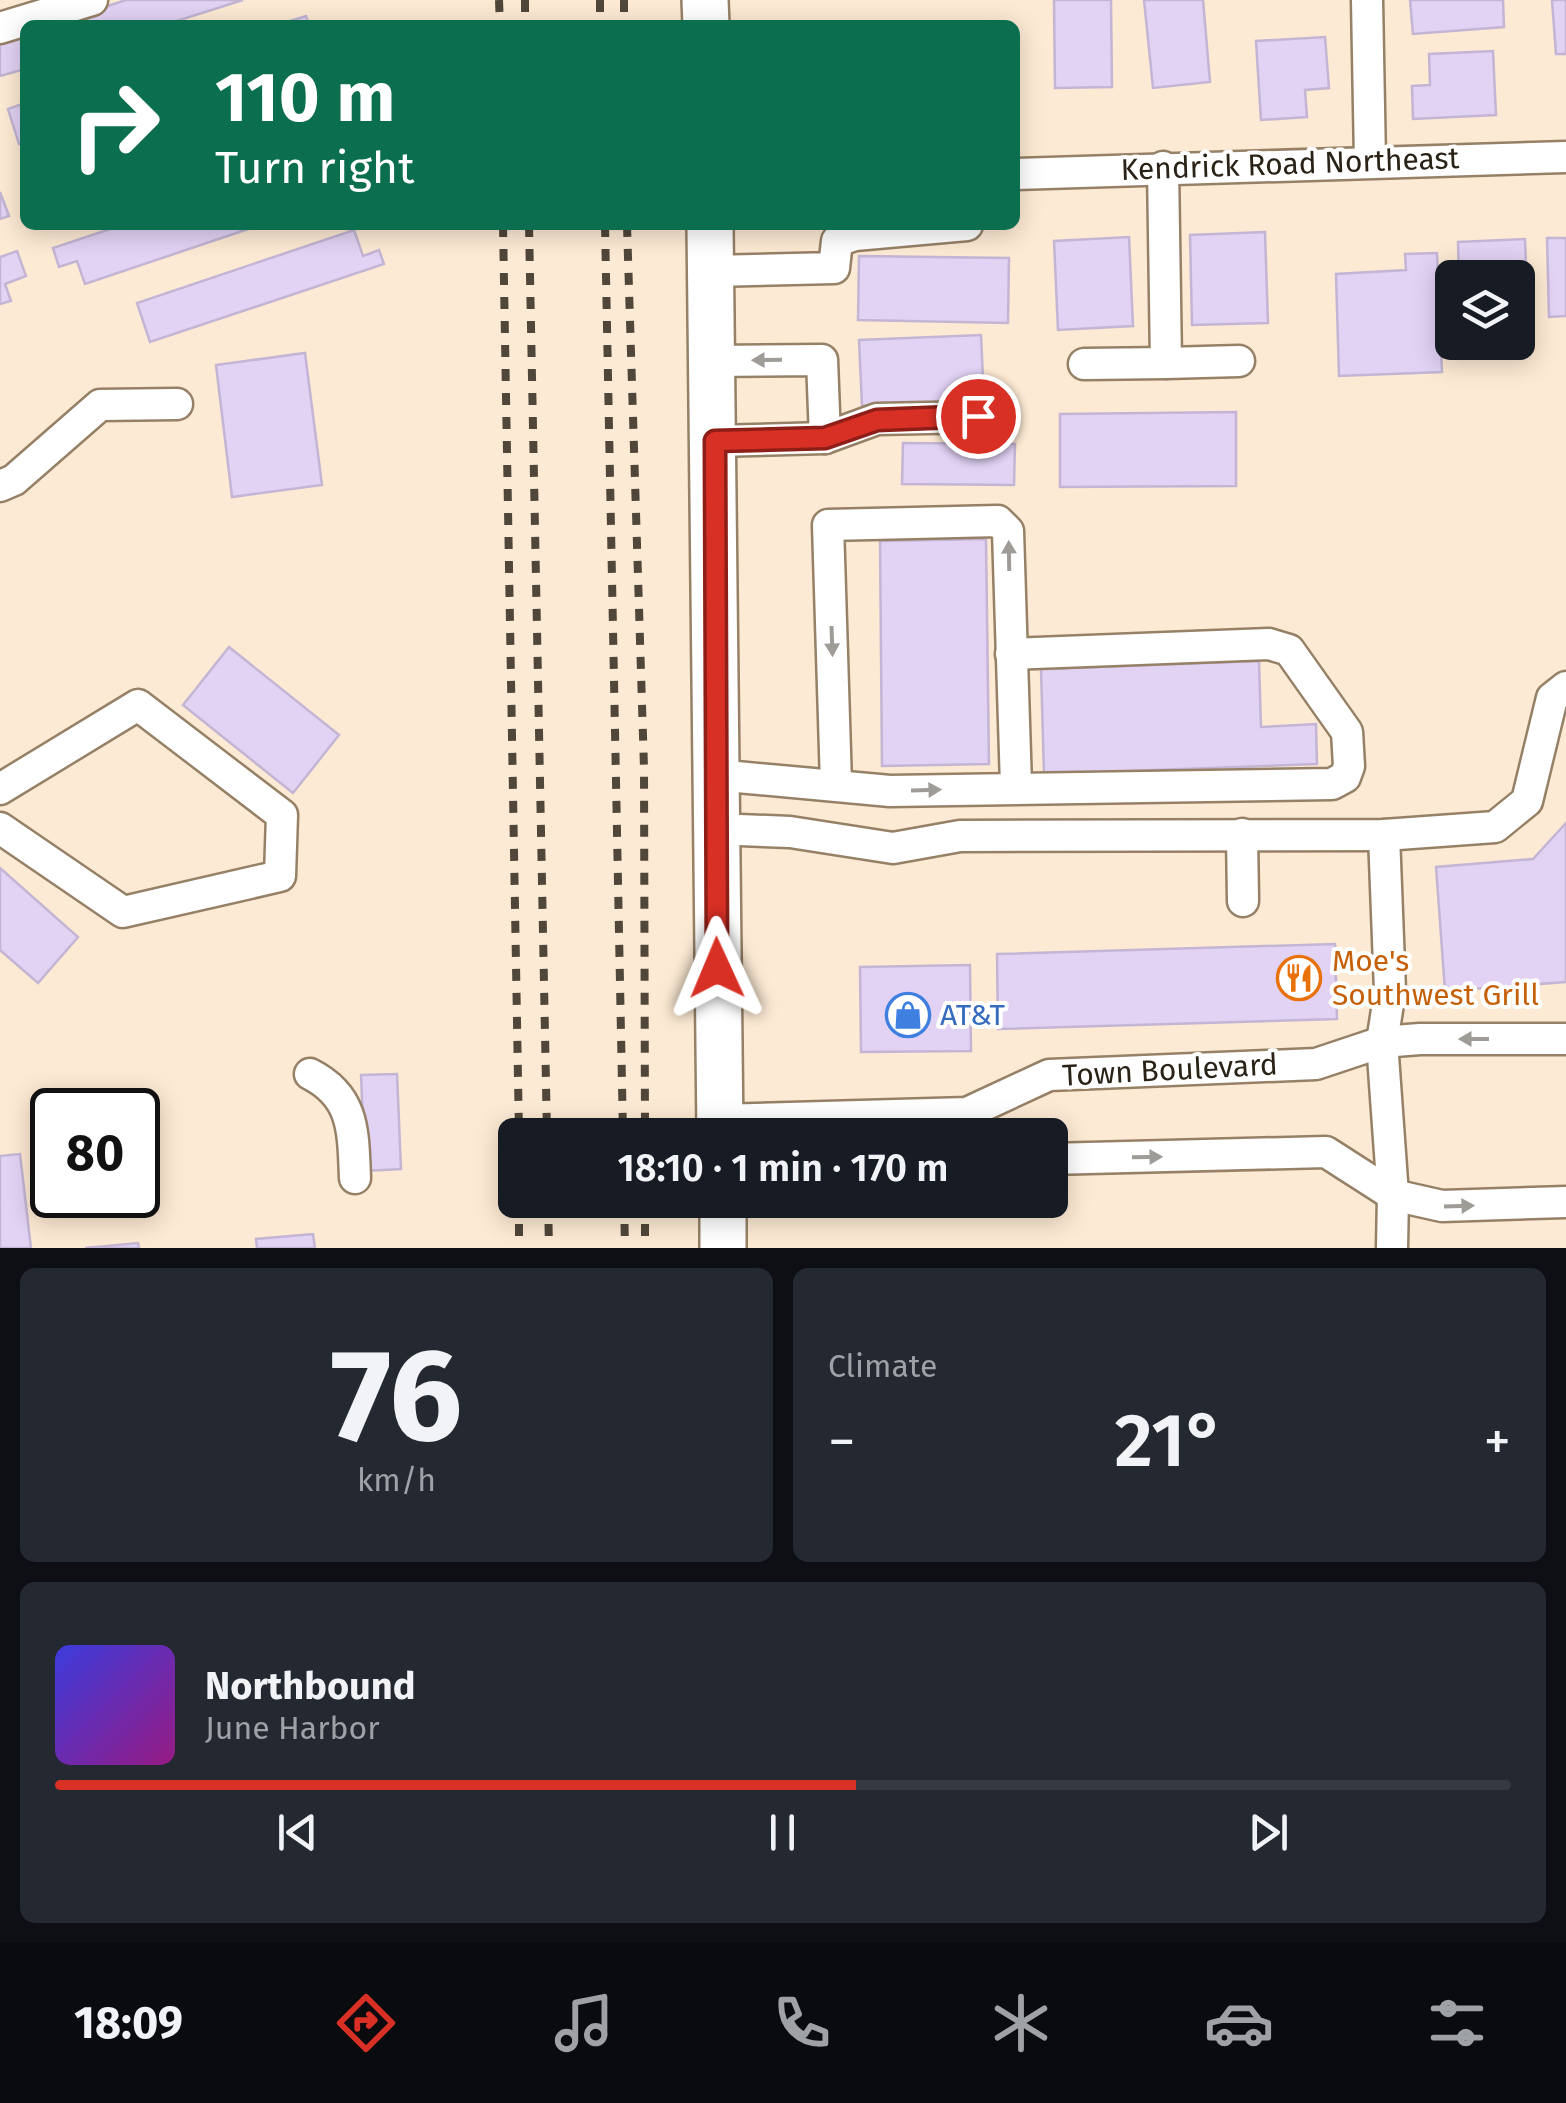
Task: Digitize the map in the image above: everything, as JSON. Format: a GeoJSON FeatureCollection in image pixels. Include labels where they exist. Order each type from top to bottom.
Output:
{"type":"FeatureCollection","features":[{"type":"Feature","properties":{"kind":"highway"},"geometry":{"type":"LineString","coordinates":[[710,230],[720,1118]]}},
{"type":"Feature","properties":{"kind":"highway"},"geometry":{"type":"LineString","coordinates":[[723,1218],[723,1248]]}},
{"type":"Feature","properties":{"kind":"street"},"geometry":{"type":"LineString","coordinates":[[26,20],[92,0]]}},
{"type":"Feature","properties":{"kind":"street"},"geometry":{"type":"LineString","coordinates":[[1367,0],[1370,161]]}},
{"type":"Feature","properties":{"kind":"street","name":"Kendrick Road Northeast"},"geometry":{"type":"LineString","coordinates":[[1020,174],[1162,166],[1566,157]]}},
{"type":"Feature","properties":{"kind":"street"},"geometry":{"type":"LineString","coordinates":[[1162,166],[1166,364]]}},
{"type":"Feature","properties":{"kind":"street"},"geometry":{"type":"LineString","coordinates":[[711,272],[834,268],[837,242],[854,235],[910,230]]}},
{"type":"Feature","properties":{"kind":"street"},"geometry":{"type":"LineString","coordinates":[[712,361],[822,360],[825,438]]}},
{"type":"Feature","properties":{"kind":"street"},"geometry":{"type":"LineString","coordinates":[[1084,364],[1239,361]]}},
{"type":"Feature","properties":{"kind":"street"},"geometry":{"type":"LineString","coordinates":[[0,486],[14,480],[100,405],[177,404]]}},
{"type":"Feature","properties":{"kind":"street"},"geometry":{"type":"LineString","coordinates":[[715,441],[825,438],[877,420],[978,416]]}},
{"type":"Feature","properties":{"kind":"street"},"geometry":{"type":"LineString","coordinates":[[836,784],[828,525],[998,522],[1008,532],[1016,786]]}},
{"type":"Feature","properties":{"kind":"street"},"geometry":{"type":"LineString","coordinates":[[716,775],[890,791],[1016,786],[1332,784],[1345,777],[1349,766],[1347,732],[1289,650],[1270,644],[1011,654]]}},
{"type":"Feature","properties":{"kind":"street"},"geometry":{"type":"LineString","coordinates":[[715,828],[790,832],[893,848],[960,836],[1384,835],[1495,826],[1526,801],[1552,698],[1566,687]]}},
{"type":"Feature","properties":{"kind":"street"},"geometry":{"type":"LineString","coordinates":[[0,789],[138,705],[282,815],[280,876],[123,912],[0,828]]}},
{"type":"Feature","properties":{"kind":"street"},"geometry":{"type":"LineString","coordinates":[[1242,834],[1243,901]]}},
{"type":"Feature","properties":{"kind":"street"},"geometry":{"type":"LineString","coordinates":[[1384,835],[1390,992],[1382,1042],[1393,1195],[1392,1248]]}},
{"type":"Feature","properties":{"kind":"street","name":"Town Boulevard"},"geometry":{"type":"LineString","coordinates":[[890,1118],[966,1114],[1049,1075],[1316,1064],[1382,1042],[1566,1039]]}},
{"type":"Feature","properties":{"kind":"street"},"geometry":{"type":"LineString","coordinates":[[310,1074],[334,1086],[348,1110],[355,1178]]}},
{"type":"Feature","properties":{"kind":"street"},"geometry":{"type":"LineString","coordinates":[[1068,1159],[1326,1152],[1393,1195],[1442,1206],[1566,1202]]}},
{"type":"Feature","properties":{"kind":"building"},"geometry":{"type":"Polygon","coordinates":[[[126,0],[243,0],[180,20],[64,20],[126,0]]]}},
{"type":"Feature","properties":{"kind":"building"},"geometry":{"type":"Polygon","coordinates":[[[1054,0],[1111,0],[1112,87],[1055,88],[1054,0]]]}},
{"type":"Feature","properties":{"kind":"building"},"geometry":{"type":"Polygon","coordinates":[[[1144,0],[1203,0],[1210,82],[1153,88],[1144,0]]]}},
{"type":"Feature","properties":{"kind":"building"},"geometry":{"type":"Polygon","coordinates":[[[1410,0],[1503,0],[1504,27],[1413,34],[1410,0]]]}},
{"type":"Feature","properties":{"kind":"building"},"geometry":{"type":"Polygon","coordinates":[[[1552,0],[1566,0],[1566,54],[1556,54],[1552,0]]]}},
{"type":"Feature","properties":{"kind":"building"},"geometry":{"type":"Polygon","coordinates":[[[20,35],[20,70],[0,76],[0,41],[20,35]]]}},
{"type":"Feature","properties":{"kind":"building"},"geometry":{"type":"Polygon","coordinates":[[[1325,37],[1329,88],[1305,90],[1307,117],[1261,120],[1256,41],[1325,37]]]}},
{"type":"Feature","properties":{"kind":"building"},"geometry":{"type":"Polygon","coordinates":[[[1493,51],[1496,115],[1413,119],[1412,86],[1430,85],[1429,54],[1493,51]]]}},
{"type":"Feature","properties":{"kind":"building"},"geometry":{"type":"Polygon","coordinates":[[[20,105],[20,144],[19,144],[8,109],[20,105]]]}},
{"type":"Feature","properties":{"kind":"building"},"geometry":{"type":"Polygon","coordinates":[[[0,192],[9,216],[0,219],[0,192]]]}},
{"type":"Feature","properties":{"kind":"building"},"geometry":{"type":"Polygon","coordinates":[[[107,230],[245,230],[85,284],[77,261],[59,267],[53,248],[107,230]]]}},
{"type":"Feature","properties":{"kind":"building"},"geometry":{"type":"Polygon","coordinates":[[[354,230],[363,256],[379,250],[384,264],[150,342],[137,303],[354,230]]]}},
{"type":"Feature","properties":{"kind":"building"},"geometry":{"type":"Polygon","coordinates":[[[1265,232],[1268,323],[1192,325],[1190,235],[1265,232]]]}},
{"type":"Feature","properties":{"kind":"building"},"geometry":{"type":"Polygon","coordinates":[[[1129,237],[1133,326],[1058,330],[1054,241],[1129,237]]]}},
{"type":"Feature","properties":{"kind":"building"},"geometry":{"type":"Polygon","coordinates":[[[1547,238],[1566,238],[1566,316],[1549,317],[1547,238]]]}},
{"type":"Feature","properties":{"kind":"building"},"geometry":{"type":"Polygon","coordinates":[[[1525,239],[1526,260],[1458,260],[1458,242],[1525,239]]]}},
{"type":"Feature","properties":{"kind":"building"},"geometry":{"type":"Polygon","coordinates":[[[17,251],[26,276],[5,284],[11,301],[0,304],[0,257],[17,251]]]}},
{"type":"Feature","properties":{"kind":"building"},"geometry":{"type":"Polygon","coordinates":[[[1437,253],[1435,360],[1441,360],[1442,372],[1339,376],[1336,274],[1406,270],[1405,254],[1437,253]]]}},
{"type":"Feature","properties":{"kind":"building"},"geometry":{"type":"Polygon","coordinates":[[[859,256],[1009,258],[1008,323],[858,320],[859,256]]]}},
{"type":"Feature","properties":{"kind":"building"},"geometry":{"type":"Polygon","coordinates":[[[981,335],[984,401],[862,406],[859,340],[981,335]]]}},
{"type":"Feature","properties":{"kind":"building"},"geometry":{"type":"Polygon","coordinates":[[[305,353],[322,485],[232,497],[216,365],[305,353]]]}},
{"type":"Feature","properties":{"kind":"building"},"geometry":{"type":"Polygon","coordinates":[[[1236,412],[1236,486],[1060,487],[1060,414],[1236,412]]]}},
{"type":"Feature","properties":{"kind":"building"},"geometry":{"type":"Polygon","coordinates":[[[903,443],[1015,444],[1014,485],[902,484],[903,443]]]}},
{"type":"Feature","properties":{"kind":"building"},"geometry":{"type":"Polygon","coordinates":[[[986,539],[989,764],[882,766],[880,541],[986,539]]]}},
{"type":"Feature","properties":{"kind":"building"},"geometry":{"type":"Polygon","coordinates":[[[229,647],[339,735],[293,793],[183,705],[229,647]]]}},
{"type":"Feature","properties":{"kind":"building"},"geometry":{"type":"Polygon","coordinates":[[[1259,661],[1261,727],[1316,724],[1317,764],[1044,774],[1041,669],[1259,661]]]}},
{"type":"Feature","properties":{"kind":"building"},"geometry":{"type":"Polygon","coordinates":[[[1566,823],[1566,982],[1445,991],[1436,867],[1533,859],[1566,823]]]}},
{"type":"Feature","properties":{"kind":"building"},"geometry":{"type":"Polygon","coordinates":[[[0,868],[78,937],[38,983],[0,950],[0,868]]]}},
{"type":"Feature","properties":{"kind":"building"},"geometry":{"type":"Polygon","coordinates":[[[1335,944],[1337,1019],[998,1029],[997,954],[1335,944]]]}},
{"type":"Feature","properties":{"kind":"building"},"geometry":{"type":"Polygon","coordinates":[[[970,965],[971,1051],[861,1052],[860,967],[970,965]]]}},
{"type":"Feature","properties":{"kind":"building"},"geometry":{"type":"Polygon","coordinates":[[[397,1074],[401,1169],[365,1171],[361,1075],[397,1074]]]}},
{"type":"Feature","properties":{"kind":"building"},"geometry":{"type":"Polygon","coordinates":[[[20,1154],[31,1248],[0,1248],[0,1156],[20,1154]]]}},
{"type":"Feature","properties":{"kind":"building"},"geometry":{"type":"Polygon","coordinates":[[[313,1234],[315,1248],[257,1248],[256,1239],[313,1234]]]}},
{"type":"Feature","properties":{"kind":"building"},"geometry":{"type":"Polygon","coordinates":[[[138,1243],[139,1248],[85,1248],[138,1243]]]}},
{"type":"Feature","properties":{"kind":"railway"},"geometry":{"type":"LineString","coordinates":[[499,0],[500,20]]}},
{"type":"Feature","properties":{"kind":"railway"},"geometry":{"type":"LineString","coordinates":[[525,0],[525,20]]}},
{"type":"Feature","properties":{"kind":"railway"},"geometry":{"type":"LineString","coordinates":[[600,0],[600,20]]}},
{"type":"Feature","properties":{"kind":"railway"},"geometry":{"type":"LineString","coordinates":[[624,0],[624,20]]}},
{"type":"Feature","properties":{"kind":"railway"},"geometry":{"type":"LineString","coordinates":[[503,230],[519,1118]]}},
{"type":"Feature","properties":{"kind":"railway"},"geometry":{"type":"LineString","coordinates":[[529,230],[547,1118]]}},
{"type":"Feature","properties":{"kind":"railway"},"geometry":{"type":"LineString","coordinates":[[605,230],[623,1118]]}},
{"type":"Feature","properties":{"kind":"railway"},"geometry":{"type":"LineString","coordinates":[[627,230],[644,768],[645,1118]]}},
{"type":"Feature","properties":{"kind":"railway"},"geometry":{"type":"LineString","coordinates":[[519,1218],[519,1248]]}},
{"type":"Feature","properties":{"kind":"railway"},"geometry":{"type":"LineString","coordinates":[[548,1218],[549,1248]]}},
{"type":"Feature","properties":{"kind":"railway"},"geometry":{"type":"LineString","coordinates":[[624,1218],[625,1248]]}},
{"type":"Feature","properties":{"kind":"railway"},"geometry":{"type":"LineString","coordinates":[[645,1218],[645,1248]]}},
{"type":"Feature","properties":{"kind":"place","name":"Moe's Southwest Grill"},"geometry":{"type":"Point","coordinates":[1299,978]}},
{"type":"Feature","properties":{"kind":"place","name":"AT&T"},"geometry":{"type":"Point","coordinates":[908,1015]}},
{"type":"Feature","properties":{"kind":"route"},"geometry":{"type":"LineString","coordinates":[[717,968],[715,441],[825,438],[877,420],[978,416]]}}]}
